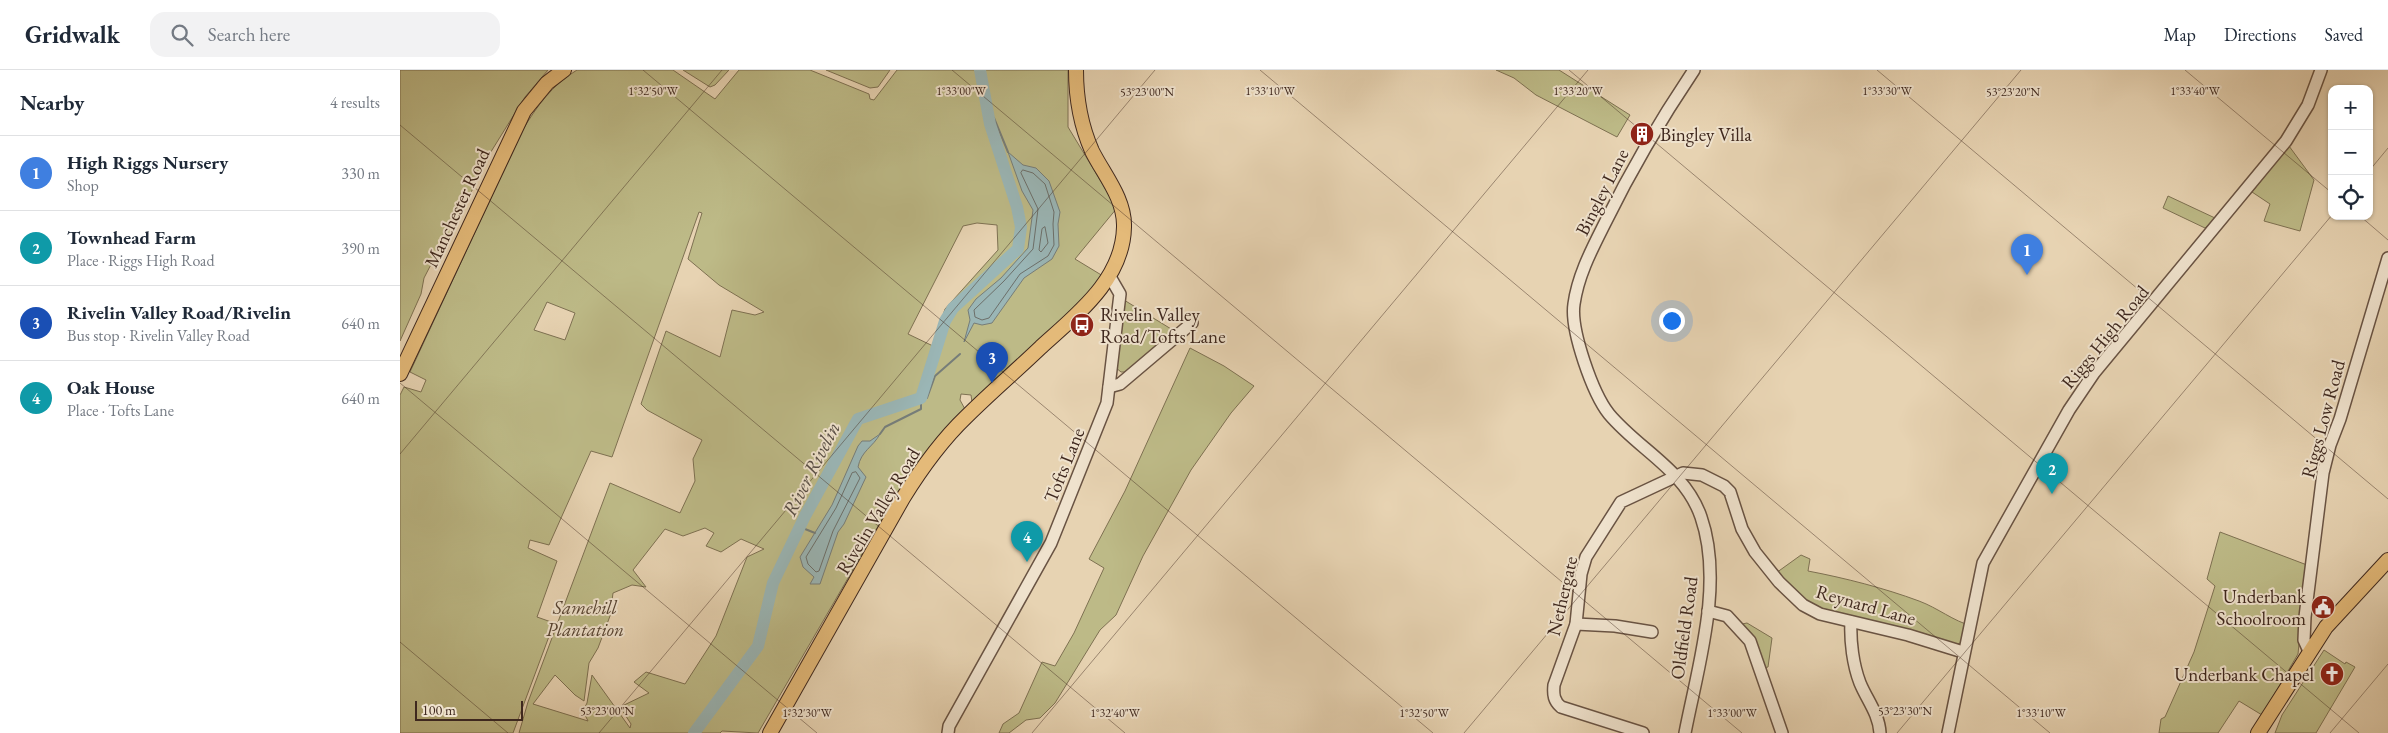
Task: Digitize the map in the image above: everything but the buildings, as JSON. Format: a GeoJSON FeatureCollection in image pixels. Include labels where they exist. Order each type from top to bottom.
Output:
{"type":"FeatureCollection","features":[{"type":"Feature","properties":{"kind":"main road","name":"Manchester Road"},"geometry":{"type":"LineString","coordinates":[[400,374],[524,111],[547,83],[564,70]]}},
{"type":"Feature","properties":{"kind":"main road","name":"Rivelin Valley Road"},"geometry":{"type":"LineString","coordinates":[[770,733],[903,498],[920,473],[965,418],[1079,312],[1096,294],[1109,275],[1119,253],[1124,220],[1119,200],[1101,168],[1085,132],[1076,86],[1076,70]]}},
{"type":"Feature","properties":{"kind":"main road"},"geometry":{"type":"LineString","coordinates":[[2258,733],[2326,627],[2388,560]]}},
{"type":"Feature","properties":{"kind":"street","name":"Bingley Lane"},"geometry":{"type":"LineString","coordinates":[[1677,476],[1610,416],[1596,395],[1590,381],[1582,350],[1574,306],[1578,285],[1590,255],[1634,164],[1694,70]]}},
{"type":"Feature","properties":{"kind":"street","name":"Riggs High Road"},"geometry":{"type":"LineString","coordinates":[[1948,733],[1983,563],[2069,410],[2094,373],[2286,141],[2308,105],[2321,70]]}},
{"type":"Feature","properties":{"kind":"street","name":"Riggs Low Road"},"geometry":{"type":"LineString","coordinates":[[2309,651],[2304,640],[2307,601],[2324,473],[2330,445],[2340,419],[2388,258]]}},
{"type":"Feature","properties":{"kind":"street","name":"Tofts Lane"},"geometry":{"type":"LineString","coordinates":[[948,733],[949,726],[1051,543],[1102,417],[1110,387],[1120,294],[1109,275]]}},
{"type":"Feature","properties":{"kind":"street"},"geometry":{"type":"LineString","coordinates":[[1110,387],[1120,384],[1192,323]]}},
{"type":"Feature","properties":{"kind":"street","name":"Reynard Lane"},"geometry":{"type":"LineString","coordinates":[[1677,476],[1694,473],[1724,486],[1734,500],[1748,540],[1779,582],[1797,601],[1811,610],[1851,622],[1908,635],[1964,652]]}},
{"type":"Feature","properties":{"kind":"street","name":"Oldfield Road"},"geometry":{"type":"LineString","coordinates":[[1677,476],[1694,501],[1706,532],[1711,567],[1708,611],[1685,733]]}},
{"type":"Feature","properties":{"kind":"street","name":"Nethergate"},"geometry":{"type":"LineString","coordinates":[[1642,733],[1562,707],[1556,702],[1553,694],[1554,685],[1576,624],[1583,564],[1617,508],[1631,496],[1677,476]]}},
{"type":"Feature","properties":{"kind":"street"},"geometry":{"type":"LineString","coordinates":[[1708,611],[1727,616],[1750,641],[1782,733]]}},
{"type":"Feature","properties":{"kind":"street"},"geometry":{"type":"LineString","coordinates":[[1851,622],[1850,635],[1857,672],[1877,718],[1880,733]]}},
{"type":"Feature","properties":{"kind":"street"},"geometry":{"type":"LineString","coordinates":[[1576,624],[1634,633],[1652,632]]}},
{"type":"Feature","properties":{"kind":"green space"},"geometry":{"type":"Polygon","coordinates":[[[400,70],[548,70],[525,97],[479,171],[456,226],[441,245],[424,278],[421,294],[400,341],[400,70]]]}},
{"type":"Feature","properties":{"kind":"green space","name":"Samehill Plantation"},"geometry":{"type":"Polygon","coordinates":[[[577,70],[673,70],[715,99],[739,70],[810,70],[869,94],[870,99],[874,100],[897,70],[1068,70],[1068,127],[1117,208],[1075,259],[1103,276],[1089,295],[972,402],[971,395],[961,394],[960,400],[966,411],[905,480],[758,733],[722,731],[720,733],[519,733],[528,702],[610,483],[680,513],[695,481],[693,459],[702,440],[647,410],[641,404],[666,331],[720,357],[732,310],[755,315],[764,312],[719,285],[688,259],[702,213],[699,212],[612,457],[591,451],[549,545],[530,540],[528,548],[557,561],[537,617],[554,623],[513,733],[400,733],[400,395],[404,387],[421,392],[426,380],[410,372],[522,131],[546,97],[577,70]],[[977,223],[963,226],[908,334],[933,346],[945,309],[998,250],[997,225],[977,223]],[[547,302],[534,330],[565,340],[575,313],[547,302]],[[705,528],[683,536],[665,529],[633,570],[646,587],[632,585],[613,593],[610,616],[598,648],[589,663],[584,701],[575,695],[555,675],[533,704],[588,721],[583,711],[587,703],[592,675],[630,728],[631,724],[620,707],[649,693],[634,682],[646,672],[685,684],[716,636],[747,557],[764,549],[741,539],[721,552],[706,546],[714,533],[705,528]]]}},
{"type":"Feature","properties":{"kind":"green space"},"geometry":{"type":"Polygon","coordinates":[[[683,70],[729,70],[715,85],[710,87],[683,70]]]}},
{"type":"Feature","properties":{"kind":"green space"},"geometry":{"type":"Polygon","coordinates":[[[826,70],[890,70],[878,87],[870,88],[826,70]]]}},
{"type":"Feature","properties":{"kind":"green space"},"geometry":{"type":"Polygon","coordinates":[[[1496,70],[1559,70],[1630,115],[1617,137],[1536,95],[1514,78],[1496,70]]]}},
{"type":"Feature","properties":{"kind":"green space"},"geometry":{"type":"Polygon","coordinates":[[[2289,146],[2314,180],[2300,231],[2264,221],[2270,204],[2252,192],[2289,146]]]}},
{"type":"Feature","properties":{"kind":"green space"},"geometry":{"type":"Polygon","coordinates":[[[2168,196],[2215,218],[2205,228],[2163,208],[2168,196]]]}},
{"type":"Feature","properties":{"kind":"green space"},"geometry":{"type":"Polygon","coordinates":[[[1124,300],[1176,332],[1126,372],[1121,372],[1115,367],[1124,300]]]}},
{"type":"Feature","properties":{"kind":"green space"},"geometry":{"type":"Polygon","coordinates":[[[1190,348],[1224,366],[1254,386],[1231,413],[1191,470],[1143,556],[1116,615],[1100,630],[1055,703],[1040,718],[1026,720],[1009,733],[999,733],[1003,724],[1019,713],[1042,662],[1055,666],[1074,633],[1104,568],[1089,559],[1125,491],[1190,348]]]}},
{"type":"Feature","properties":{"kind":"green space"},"geometry":{"type":"Polygon","coordinates":[[[2220,532],[2307,565],[2298,654],[2262,715],[2239,701],[2218,733],[2159,733],[2161,719],[2165,717],[2194,652],[2215,586],[2207,579],[2220,532]]]}},
{"type":"Feature","properties":{"kind":"green space"},"geometry":{"type":"Polygon","coordinates":[[[1801,555],[1810,559],[1808,571],[1906,596],[1972,626],[1961,643],[1956,644],[1812,606],[1776,573],[1801,555]]]}},
{"type":"Feature","properties":{"kind":"green space"},"geometry":{"type":"Polygon","coordinates":[[[1747,623],[1772,638],[1768,667],[1764,668],[1742,624],[1747,623]]]}},
{"type":"Feature","properties":{"kind":"green space"},"geometry":{"type":"Polygon","coordinates":[[[2324,650],[2345,664],[2346,662],[2355,667],[2316,733],[2275,733],[2282,715],[2324,650]]]}},
{"type":"Feature","properties":{"kind":"water"},"geometry":{"type":"Polygon","coordinates":[[[1008,152],[1023,165],[1036,168],[1049,181],[1060,212],[1058,224],[1059,246],[1052,259],[1024,278],[992,323],[982,325],[974,323],[964,342],[970,320],[968,310],[976,299],[1001,278],[1028,248],[1033,210],[1022,191],[1008,152]]]}},
{"type":"Feature","properties":{"kind":"water"},"geometry":{"type":"Polygon","coordinates":[[[880,434],[864,453],[858,467],[866,477],[844,524],[838,532],[820,584],[810,584],[814,577],[803,567],[800,557],[832,505],[858,446],[862,441],[870,441],[880,434]]]}},
{"type":"Feature","properties":{"kind":"waterway","name":"River Rivelin"},"geometry":{"type":"LineString","coordinates":[[694,733],[758,646],[773,583],[805,516],[858,419],[921,398],[945,321],[953,308],[1018,249],[1021,227],[1017,207],[990,124],[980,70]]}},
{"type":"Feature","properties":{"kind":"waterway"},"geometry":{"type":"LineString","coordinates":[[988,116],[994,118],[1008,152]]}},
{"type":"Feature","properties":{"kind":"waterway","name":"River Rivelin"},"geometry":{"type":"LineString","coordinates":[[880,434],[885,427],[921,409],[921,398],[927,398],[935,376],[960,354]]}},
{"type":"Feature","properties":{"kind":"waterway"},"geometry":{"type":"LineString","coordinates":[[800,527],[815,533]]}},
{"type":"Feature","properties":{"kind":"place","name":"Bingley Villa"},"geometry":{"type":"Point","coordinates":[1642,134]}},
{"type":"Feature","properties":{"kind":"place","name":"High Riggs Nursery"},"geometry":{"type":"Point","coordinates":[2027,275]}},
{"type":"Feature","properties":{"kind":"place","name":"Rivelin Valley Road/Tofts Lane"},"geometry":{"type":"Point","coordinates":[1082,325]}},
{"type":"Feature","properties":{"kind":"place","name":"Rivelin Valley Road/Rivelin"},"geometry":{"type":"Point","coordinates":[992,383]}},
{"type":"Feature","properties":{"kind":"place","name":"Townhead Farm"},"geometry":{"type":"Point","coordinates":[2052,494]}},
{"type":"Feature","properties":{"kind":"place","name":"Oak House"},"geometry":{"type":"Point","coordinates":[1027,562]}},
{"type":"Feature","properties":{"kind":"place","name":"Underbank Schoolroom"},"geometry":{"type":"Point","coordinates":[2323,607]}},
{"type":"Feature","properties":{"kind":"place","name":"Underbank Chapel"},"geometry":{"type":"Point","coordinates":[2332,674]}}]}
